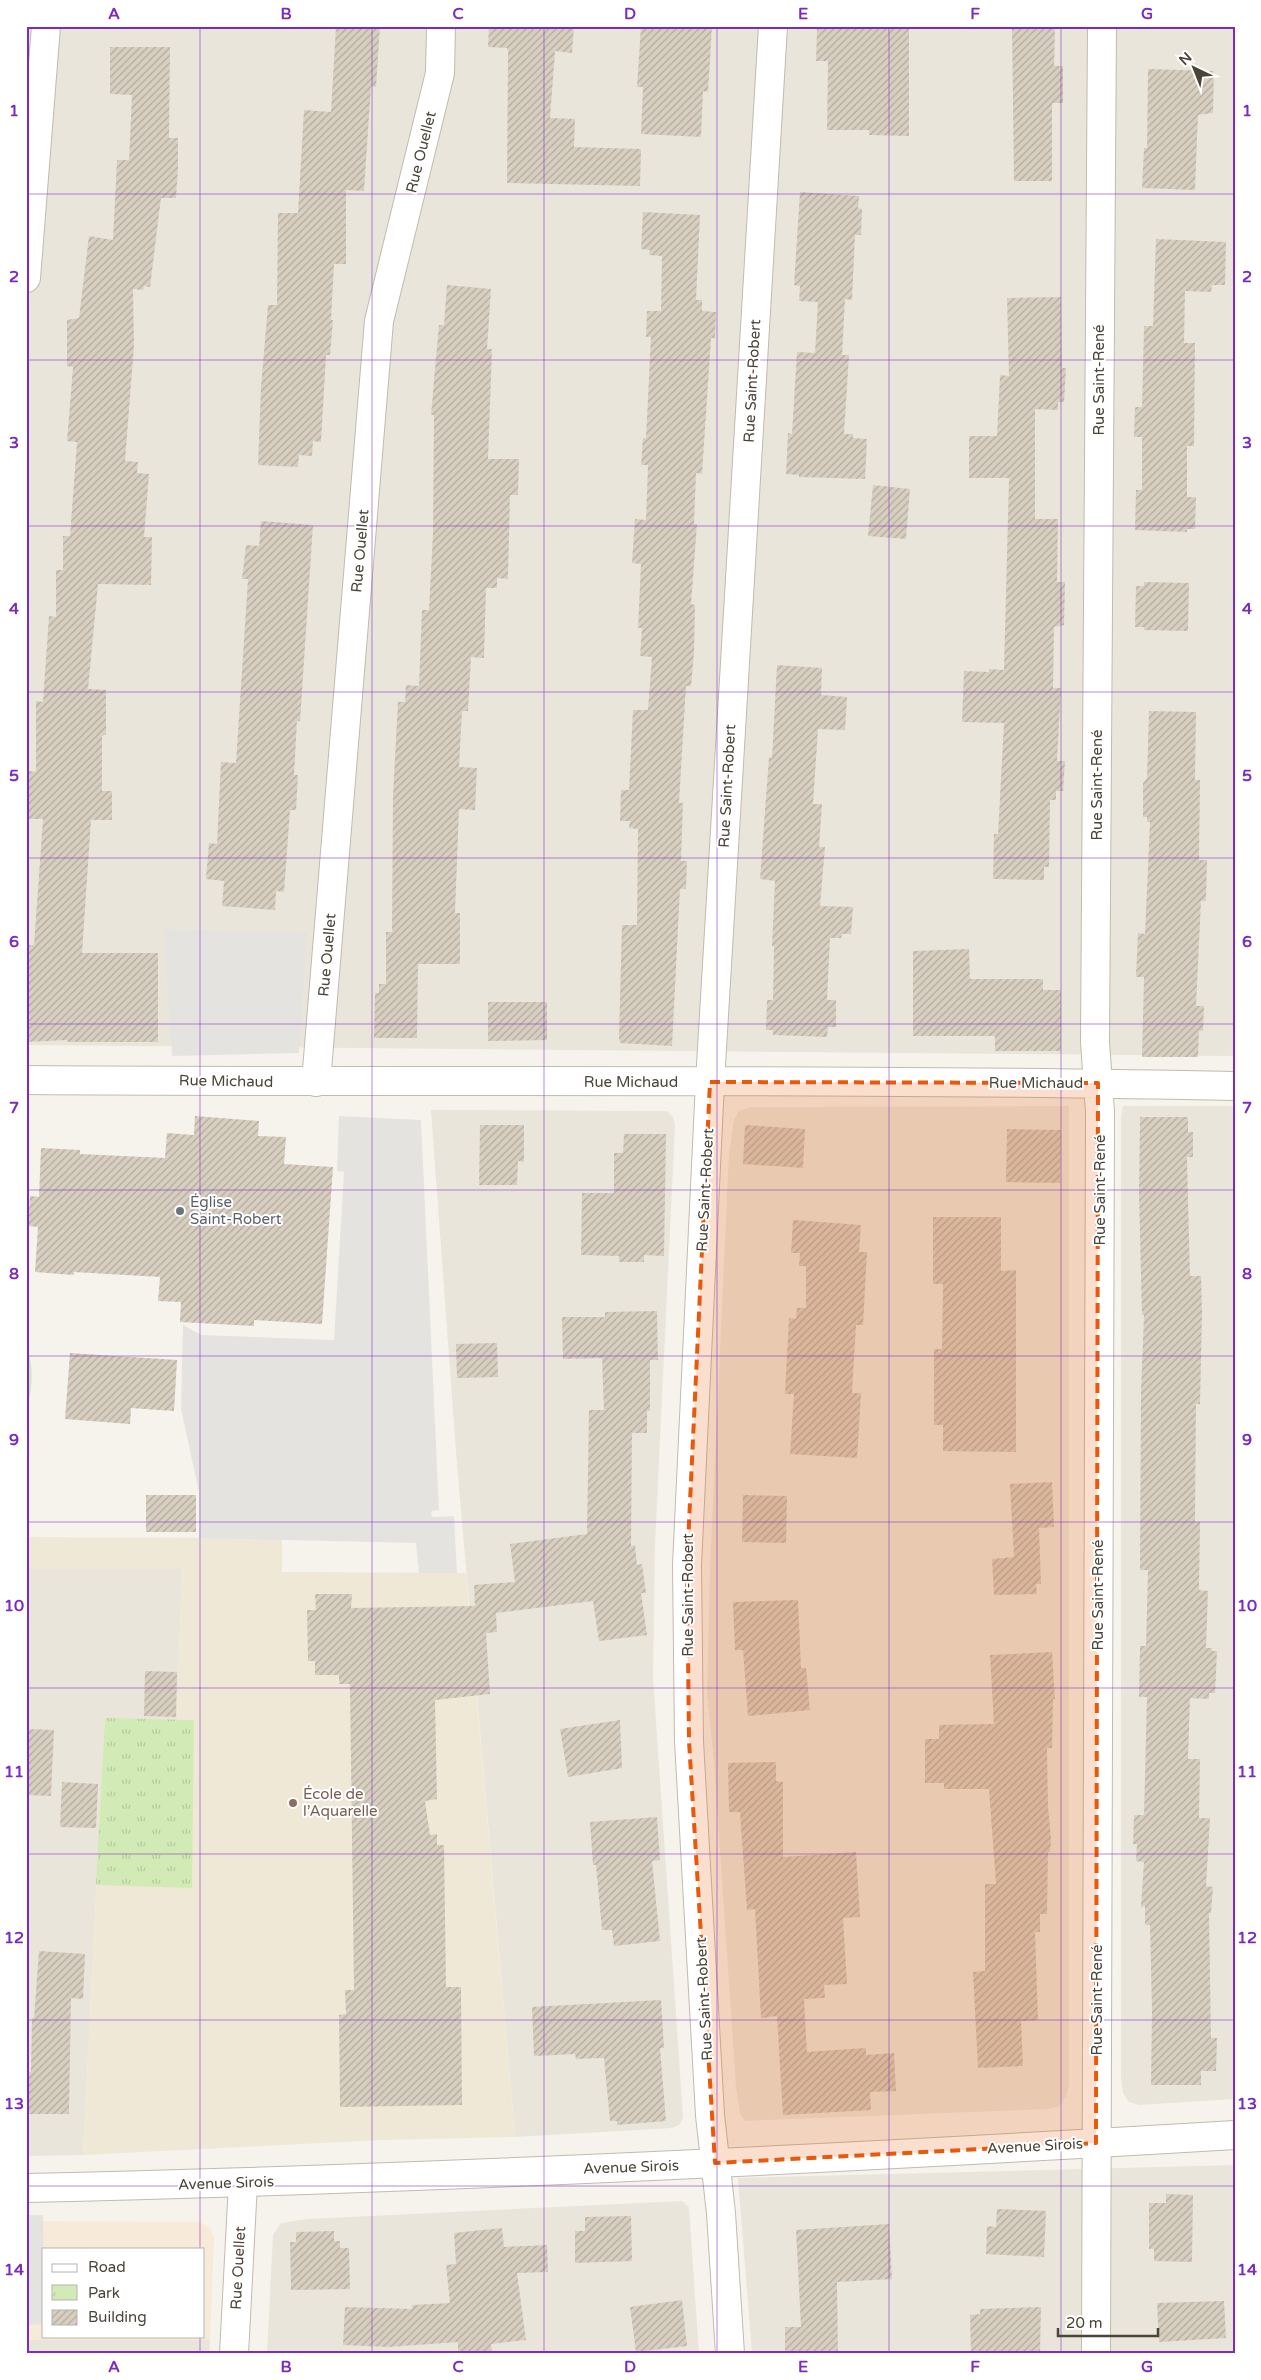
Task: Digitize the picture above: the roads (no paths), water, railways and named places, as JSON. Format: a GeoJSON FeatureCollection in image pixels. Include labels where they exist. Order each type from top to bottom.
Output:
{"type":"FeatureCollection","features":[{"type":"Feature","properties":{"kind":"street"},"geometry":{"type":"LineString","coordinates":[[26,278],[46,26]]}},
{"type":"Feature","properties":{"kind":"street","name":"Rue Ouellet"},"geometry":{"type":"LineString","coordinates":[[316,1082],[379,321],[440,73],[441,26]]}},
{"type":"Feature","properties":{"kind":"street","name":"Rue Saint-Robert"},"geometry":{"type":"LineString","coordinates":[[730,2354],[716,2163],[710,2116],[689,1741],[687,1565],[710,1082],[773,26]]}},
{"type":"Feature","properties":{"kind":"street","name":"Rue Saint-René"},"geometry":{"type":"LineString","coordinates":[[1096,2354],[1100,1132],[1095,1032],[1102,26]]}},
{"type":"Feature","properties":{"kind":"street","name":"Rue Michaud"},"geometry":{"type":"LineString","coordinates":[[26,1080],[1098,1083],[1235,1086]]}},
{"type":"Feature","properties":{"kind":"street","name":"Avenue Sirois"},"geometry":{"type":"LineString","coordinates":[[26,2188],[243,2183],[716,2163],[1235,2135]]}},
{"type":"Feature","properties":{"kind":"street","name":"Rue Ouellet"},"geometry":{"type":"LineString","coordinates":[[234,2354],[243,2183]]}},
{"type":"Feature","properties":{"kind":"place","name":"Église Saint-Robert"},"geometry":{"type":"Point","coordinates":[180,1211]}},
{"type":"Feature","properties":{"kind":"place","name":"École de l’Aquarelle"},"geometry":{"type":"Point","coordinates":[293,1803]}}]}
